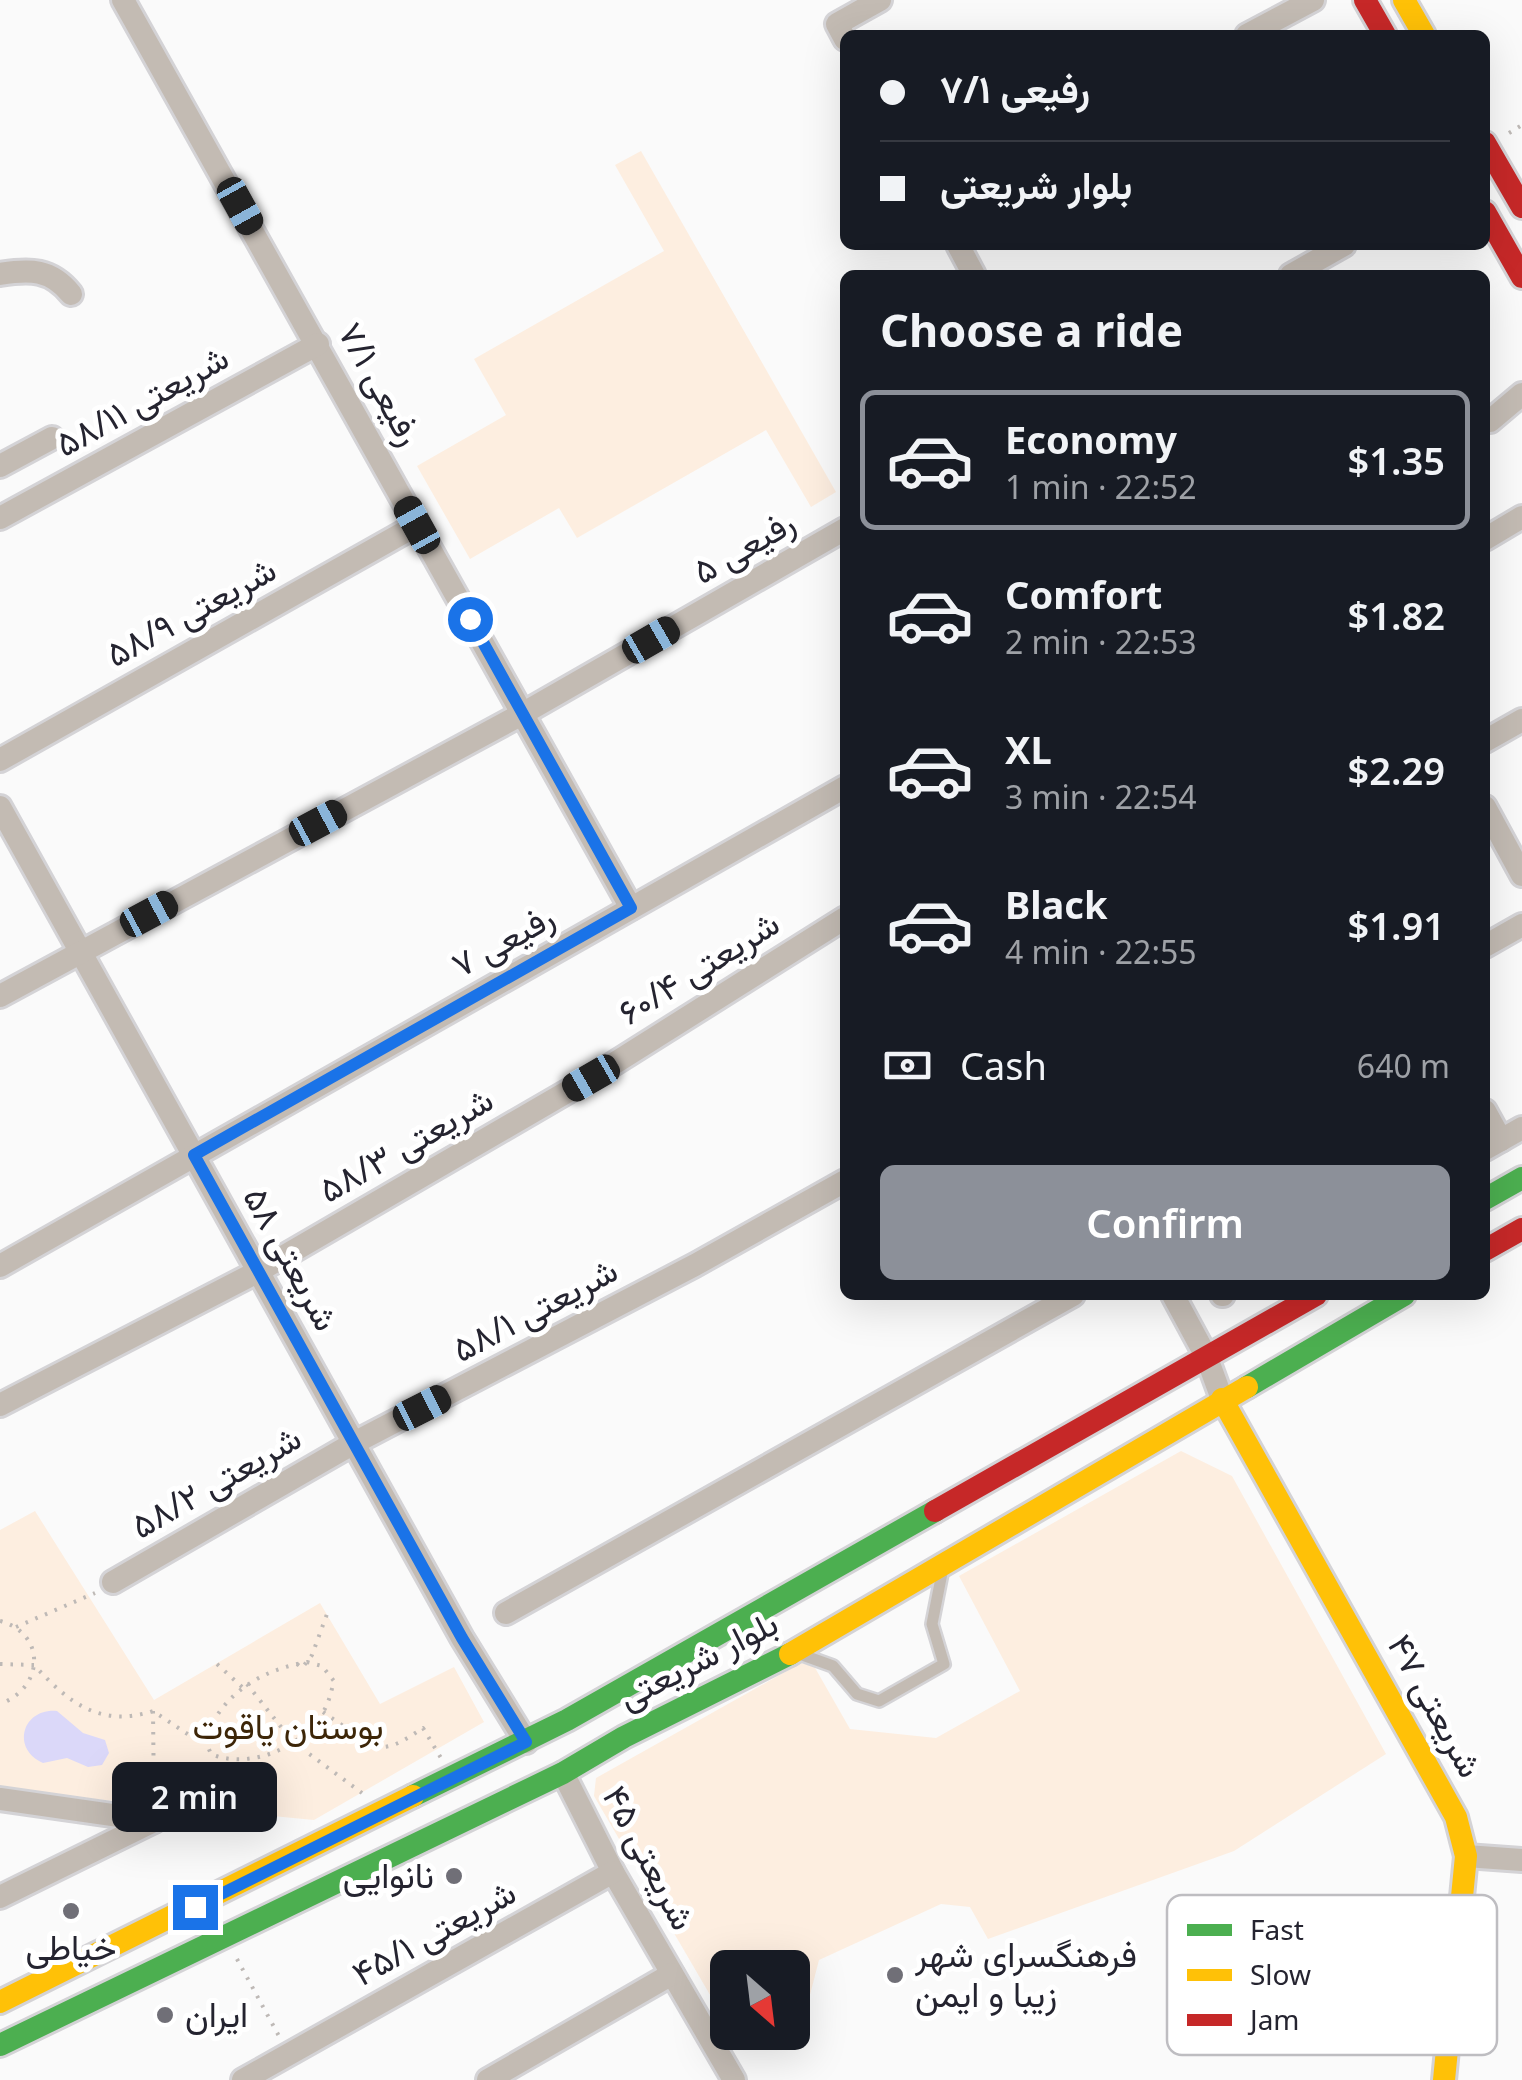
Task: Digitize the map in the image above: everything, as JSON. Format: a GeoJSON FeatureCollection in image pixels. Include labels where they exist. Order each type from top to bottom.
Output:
{"type":"FeatureCollection","features":[{"type":"Feature","properties":{"kind":"main road"},"geometry":{"type":"LineString","coordinates":[[1365,0],[1382,30]]}},
{"type":"Feature","properties":{"kind":"main road"},"geometry":{"type":"LineString","coordinates":[[1404,0],[1421,30]]}},
{"type":"Feature","properties":{"kind":"main road"},"geometry":{"type":"LineString","coordinates":[[1490,153],[1522,207]]}},
{"type":"Feature","properties":{"kind":"main road"},"geometry":{"type":"LineString","coordinates":[[1490,221],[1522,277]]}},
{"type":"Feature","properties":{"kind":"main road"},"geometry":{"type":"LineString","coordinates":[[1490,1196],[1522,1178]]}},
{"type":"Feature","properties":{"kind":"main road"},"geometry":{"type":"LineString","coordinates":[[1490,1247],[1522,1229]]}},
{"type":"Feature","properties":{"kind":"main road","name":"بلوار شریعتی"},"geometry":{"type":"LineString","coordinates":[[0,2002],[526,1742],[1307,1300]]}},
{"type":"Feature","properties":{"kind":"main road","name":"بلوار شریعتی"},"geometry":{"type":"LineString","coordinates":[[0,2045],[564,1773],[624,1736],[793,1652],[1395,1300]]}},
{"type":"Feature","properties":{"kind":"main road","name":"شریعتی ۴۷"},"geometry":{"type":"LineString","coordinates":[[1222,1399],[1456,1817],[1466,1856],[1462,1895]]}},
{"type":"Feature","properties":{"kind":"main road","name":"شریعتی ۴۷"},"geometry":{"type":"LineString","coordinates":[[1444,2080],[1446,2055]]}},
{"type":"Feature","properties":{"kind":"street","name":"رفیعی ۷/۱"},"geometry":{"type":"LineString","coordinates":[[123,0],[631,908]]}},
{"type":"Feature","properties":{"kind":"street"},"geometry":{"type":"LineString","coordinates":[[843,30],[880,0]]}},
{"type":"Feature","properties":{"kind":"street"},"geometry":{"type":"LineString","coordinates":[[1256,30],[1313,0]]}},
{"type":"Feature","properties":{"kind":"street"},"geometry":{"type":"LineString","coordinates":[[1300,270],[1335,250]]}},
{"type":"Feature","properties":{"kind":"street"},"geometry":{"type":"LineString","coordinates":[[0,274],[30,270],[58,278],[71,294]]}},
{"type":"Feature","properties":{"kind":"street","name":"شریعتی ۵۸/۱۱"},"geometry":{"type":"LineString","coordinates":[[0,518],[318,344]]}},
{"type":"Feature","properties":{"kind":"street"},"geometry":{"type":"LineString","coordinates":[[1490,421],[1522,394]]}},
{"type":"Feature","properties":{"kind":"street"},"geometry":{"type":"LineString","coordinates":[[1490,422],[1522,410]]}},
{"type":"Feature","properties":{"kind":"street"},"geometry":{"type":"LineString","coordinates":[[0,466],[52,438]]}},
{"type":"Feature","properties":{"kind":"street"},"geometry":{"type":"LineString","coordinates":[[1490,536],[1522,517]]}},
{"type":"Feature","properties":{"kind":"street","name":"شریعتی ۵۸/۹"},"geometry":{"type":"LineString","coordinates":[[0,760],[417,525]]}},
{"type":"Feature","properties":{"kind":"street","name":"رفیعی ۵"},"geometry":{"type":"LineString","coordinates":[[0,996],[522,714],[840,533]]}},
{"type":"Feature","properties":{"kind":"street"},"geometry":{"type":"LineString","coordinates":[[1490,738],[1522,720]]}},
{"type":"Feature","properties":{"kind":"street","name":"رفیعی ۷"},"geometry":{"type":"LineString","coordinates":[[0,1266],[840,790]]}},
{"type":"Feature","properties":{"kind":"street","name":"شریعتی ۵۸"},"geometry":{"type":"LineString","coordinates":[[0,807],[462,1638],[526,1742]]}},
{"type":"Feature","properties":{"kind":"street"},"geometry":{"type":"LineString","coordinates":[[1490,816],[1522,875]]}},
{"type":"Feature","properties":{"kind":"street","name":"شریعتی ۶۰/۴"},"geometry":{"type":"LineString","coordinates":[[591,1078],[840,921]]}},
{"type":"Feature","properties":{"kind":"street"},"geometry":{"type":"LineString","coordinates":[[1490,943],[1522,925]]}},
{"type":"Feature","properties":{"kind":"street","name":"شریعتی ۵۸/۳"},"geometry":{"type":"LineString","coordinates":[[0,1405],[257,1272],[591,1078]]}},
{"type":"Feature","properties":{"kind":"street"},"geometry":{"type":"LineString","coordinates":[[1493,1144],[1522,1128]]}},
{"type":"Feature","properties":{"kind":"street","name":"شریعتی ۵۸/۱"},"geometry":{"type":"LineString","coordinates":[[354,1444],[695,1266],[840,1184]]}},
{"type":"Feature","properties":{"kind":"street"},"geometry":{"type":"LineString","coordinates":[[506,1612],[1065,1300]]}},
{"type":"Feature","properties":{"kind":"street"},"geometry":{"type":"LineString","coordinates":[[1175,1300],[1207,1358],[1222,1399]]}},
{"type":"Feature","properties":{"kind":"street","name":"شریعتی ۵۸/۲"},"geometry":{"type":"LineString","coordinates":[[113,1582],[354,1444]]}},
{"type":"Feature","properties":{"kind":"street","name":"شریعتی ۴۵"},"geometry":{"type":"LineString","coordinates":[[564,1773],[613,1872],[734,2080]]}},
{"type":"Feature","properties":{"kind":"street"},"geometry":{"type":"LineString","coordinates":[[0,1799],[154,1820]]}},
{"type":"Feature","properties":{"kind":"street"},"geometry":{"type":"LineString","coordinates":[[0,1897],[154,1820]]}},
{"type":"Feature","properties":{"kind":"street"},"geometry":{"type":"LineString","coordinates":[[1466,1856],[1522,1860]]}},
{"type":"Feature","properties":{"kind":"street","name":"شریعتی ۴۵/۱"},"geometry":{"type":"LineString","coordinates":[[243,2080],[613,1872]]}},
{"type":"Feature","properties":{"kind":"street"},"geometry":{"type":"LineString","coordinates":[[488,2080],[672,1974]]}},
{"type":"Feature","properties":{"kind":"lane"},"geometry":{"type":"LineString","coordinates":[[793,1652],[833,1666],[857,1694],[879,1701],[944,1664],[932,1624],[944,1563]]}},
{"type":"Feature","properties":{"kind":"path"},"geometry":{"type":"LineString","coordinates":[[16,1627],[76,1598],[80,1602],[113,1582]]}},
{"type":"Feature","properties":{"kind":"path"},"geometry":{"type":"LineString","coordinates":[[297,1664],[302,1668],[312,1654],[327,1614]]}},
{"type":"Feature","properties":{"kind":"path"},"geometry":{"type":"LineString","coordinates":[[0,1621],[16,1627],[30,1644],[34,1665],[20,1694],[0,1704]]}},
{"type":"Feature","properties":{"kind":"path"},"geometry":{"type":"LineString","coordinates":[[0,1664],[34,1665],[53,1686],[91,1712],[132,1718],[154,1710]]}},
{"type":"Feature","properties":{"kind":"path"},"geometry":{"type":"LineString","coordinates":[[217,1664],[245,1686],[293,1742],[366,1795]]}},
{"type":"Feature","properties":{"kind":"path"},"geometry":{"type":"LineString","coordinates":[[297,1664],[322,1666],[330,1673],[334,1681],[323,1712],[293,1742],[258,1758],[240,1761],[210,1754],[205,1740],[210,1724],[245,1686],[297,1664]]}},
{"type":"Feature","properties":{"kind":"path"},"geometry":{"type":"LineString","coordinates":[[154,1710],[192,1737],[205,1740]]}},
{"type":"Feature","properties":{"kind":"path"},"geometry":{"type":"LineString","coordinates":[[154,1710],[154,1820]]}},
{"type":"Feature","properties":{"kind":"path"},"geometry":{"type":"LineString","coordinates":[[323,1712],[381,1748],[424,1728],[441,1758]]}},
{"type":"Feature","properties":{"kind":"path"},"geometry":{"type":"LineString","coordinates":[[226,1937],[289,2054]]}},
{"type":"Feature","properties":{"kind":"green space"},"geometry":{"type":"Polygon","coordinates":[[[641,151],[836,492],[811,507],[766,430],[577,538],[559,508],[470,559],[417,466],[506,415],[474,359],[664,251],[615,165],[641,151]]]}},
{"type":"Feature","properties":{"kind":"green space"},"geometry":{"type":"Polygon","coordinates":[[[1181,1451],[1232,1476],[1386,1754],[1234,1851],[988,1939],[970,1907],[941,1904],[819,1960],[810,1995],[810,1950],[710,1950],[710,1995],[594,1796],[596,1778],[801,1663],[814,1666],[850,1729],[936,1738],[1020,1691],[959,1576],[1181,1451]]]}},
{"type":"Feature","properties":{"kind":"green space","name":"بوستان یاقوت"},"geometry":{"type":"Polygon","coordinates":[[[35,1511],[154,1700],[320,1603],[380,1704],[454,1667],[484,1722],[314,1820],[0,1790],[0,1530],[35,1511]]]}},
{"type":"Feature","properties":{"kind":"water"},"geometry":{"type":"Polygon","coordinates":[[[57,1711],[83,1733],[105,1740],[109,1753],[102,1765],[88,1767],[67,1758],[43,1763],[33,1757],[24,1740],[29,1722],[45,1712],[57,1711]]]}},
{"type":"Feature","properties":{"kind":"traffic: fast"},"geometry":{"type":"LineString","coordinates":[[1490,1196],[1522,1178]]}},
{"type":"Feature","properties":{"kind":"traffic: fast"},"geometry":{"type":"LineString","coordinates":[[1247,1387],[1395,1300]]}},
{"type":"Feature","properties":{"kind":"traffic: fast"},"geometry":{"type":"LineString","coordinates":[[413,1796],[567,1720],[935,1511]]}},
{"type":"Feature","properties":{"kind":"traffic: fast"},"geometry":{"type":"LineString","coordinates":[[0,2045],[563,1773],[624,1737],[790,1654]]}},
{"type":"Feature","properties":{"kind":"traffic: slow"},"geometry":{"type":"LineString","coordinates":[[1404,0],[1421,30]]}},
{"type":"Feature","properties":{"kind":"traffic: slow"},"geometry":{"type":"LineString","coordinates":[[790,1654],[1247,1387]]}},
{"type":"Feature","properties":{"kind":"traffic: slow"},"geometry":{"type":"LineString","coordinates":[[1222,1399],[1456,1817],[1466,1856],[1462,1895]]}},
{"type":"Feature","properties":{"kind":"traffic: slow"},"geometry":{"type":"LineString","coordinates":[[0,2002],[413,1796]]}},
{"type":"Feature","properties":{"kind":"traffic: slow"},"geometry":{"type":"LineString","coordinates":[[1444,2080],[1446,2055]]}},
{"type":"Feature","properties":{"kind":"traffic: jam"},"geometry":{"type":"LineString","coordinates":[[1365,0],[1382,30]]}},
{"type":"Feature","properties":{"kind":"traffic: jam"},"geometry":{"type":"LineString","coordinates":[[1490,152],[1522,207]]}},
{"type":"Feature","properties":{"kind":"traffic: jam"},"geometry":{"type":"LineString","coordinates":[[1490,221],[1522,277]]}},
{"type":"Feature","properties":{"kind":"traffic: jam"},"geometry":{"type":"LineString","coordinates":[[1490,1247],[1522,1229]]}},
{"type":"Feature","properties":{"kind":"traffic: jam"},"geometry":{"type":"LineString","coordinates":[[935,1511],[1307,1300]]}},
{"type":"Feature","properties":{"kind":"place","name":"نانوایی"},"geometry":{"type":"Point","coordinates":[454,1876]}},
{"type":"Feature","properties":{"kind":"place","name":"خیاطی"},"geometry":{"type":"Point","coordinates":[71,1911]}},
{"type":"Feature","properties":{"kind":"place","name":"فرهنگسرای شهر زیبا و ایمن"},"geometry":{"type":"Point","coordinates":[895,1975]}},
{"type":"Feature","properties":{"kind":"place","name":"ایران"},"geometry":{"type":"Point","coordinates":[165,2015]}},
{"type":"Feature","properties":{"kind":"route"},"geometry":{"type":"LineString","coordinates":[[195,1907],[526,1742],[462,1638],[194,1155],[631,908],[470,619]]}}]}
